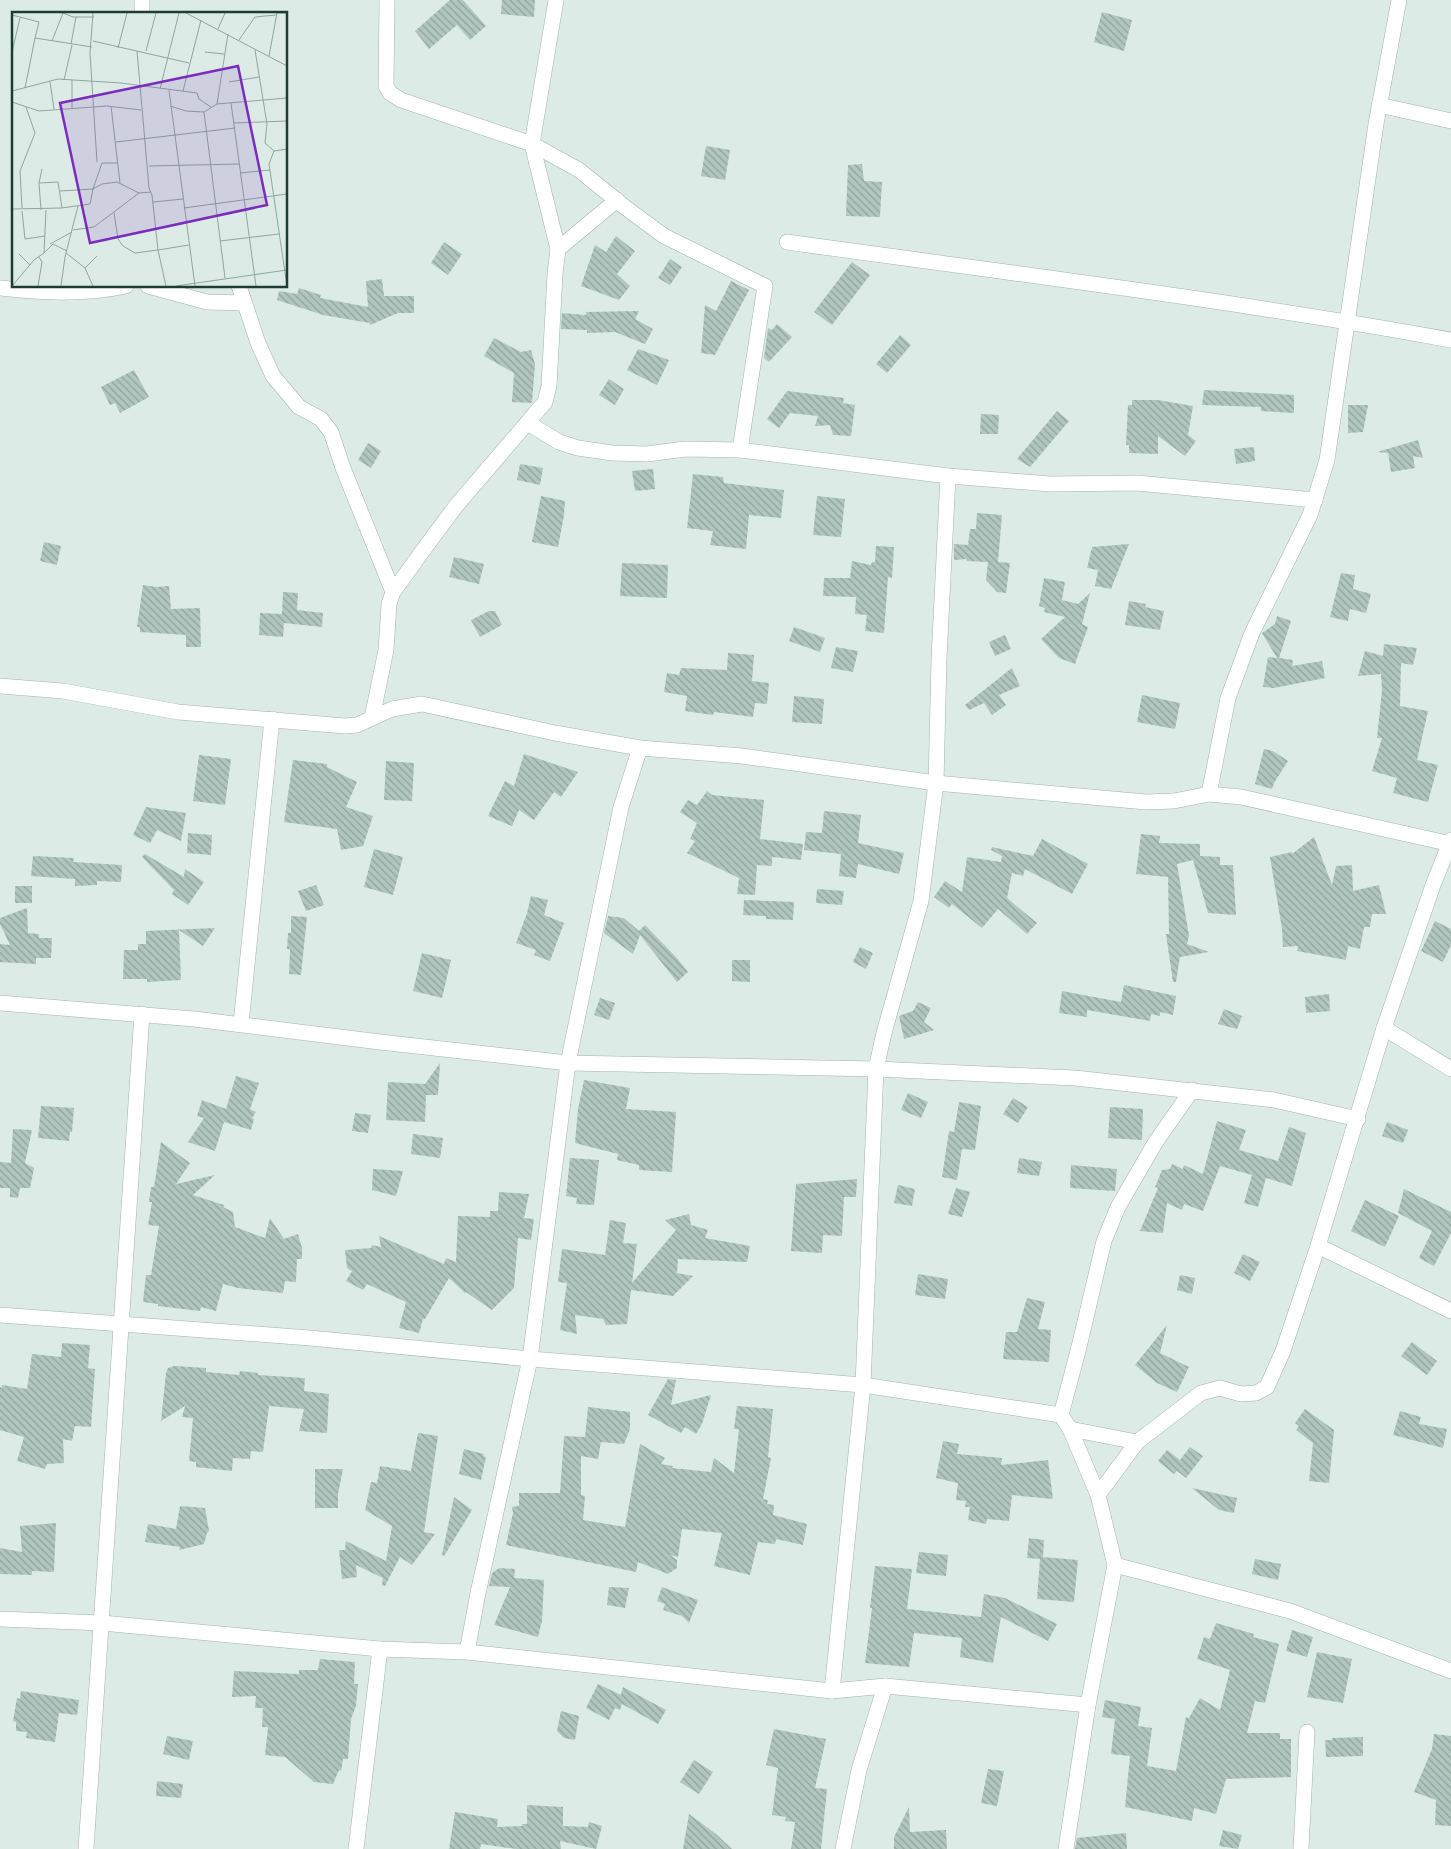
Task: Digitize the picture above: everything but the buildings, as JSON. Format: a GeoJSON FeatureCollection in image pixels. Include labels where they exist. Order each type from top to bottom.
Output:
{"type":"FeatureCollection","features":[{"type":"Feature","properties":{"kind":"street"},"geometry":{"type":"LineString","coordinates":[[387,0],[386,86],[390,93],[401,100],[532,144],[579,170],[664,236],[765,286],[740,450]]}},
{"type":"Feature","properties":{"kind":"street"},"geometry":{"type":"LineString","coordinates":[[372,718],[386,650],[389,604],[394,592],[418,556],[456,506],[545,402],[549,386],[558,249],[532,144],[556,0]]}},
{"type":"Feature","properties":{"kind":"street"},"geometry":{"type":"LineString","coordinates":[[1209,794],[1232,689],[1252,633],[1310,515],[1327,460],[1380,105],[1399,0]]}},
{"type":"Feature","properties":{"kind":"street"},"geometry":{"type":"LineString","coordinates":[[1380,105],[1451,120]]}},
{"type":"Feature","properties":{"kind":"street"},"geometry":{"type":"LineString","coordinates":[[558,249],[616,200]]}},
{"type":"Feature","properties":{"kind":"street"},"geometry":{"type":"LineString","coordinates":[[787,242],[1348,321],[1451,340]]}},
{"type":"Feature","properties":{"kind":"street"},"geometry":{"type":"LineString","coordinates":[[0,288],[89,293],[115,288]]}},
{"type":"Feature","properties":{"kind":"street"},"geometry":{"type":"LineString","coordinates":[[155,288],[207,302],[244,303]]}},
{"type":"Feature","properties":{"kind":"street"},"geometry":{"type":"LineString","coordinates":[[240,288],[258,343],[273,376],[299,406],[320,419],[331,432],[343,468],[394,592]]}},
{"type":"Feature","properties":{"kind":"street"},"geometry":{"type":"LineString","coordinates":[[528,423],[559,442],[578,448],[612,453],[647,454],[685,449],[740,450],[948,476],[1050,484],[1137,483],[1315,500]]}},
{"type":"Feature","properties":{"kind":"street"},"geometry":{"type":"LineString","coordinates":[[832,1691],[863,1386],[876,1069],[884,1033],[922,901],[936,783],[939,659],[948,476]]}},
{"type":"Feature","properties":{"kind":"street"},"geometry":{"type":"LineString","coordinates":[[0,686],[63,691],[178,712],[345,726],[357,725],[392,709],[422,704],[555,733],[640,748],[742,756],[936,783],[1146,802],[1174,801],[1209,794],[1240,797],[1450,842],[1433,885],[1384,1028],[1358,1119],[1283,1351],[1267,1387],[1256,1393],[1241,1394],[1220,1388],[1201,1393],[1137,1442],[1098,1495]]}},
{"type":"Feature","properties":{"kind":"street"},"geometry":{"type":"LineString","coordinates":[[241,1024],[272,719]]}},
{"type":"Feature","properties":{"kind":"street"},"geometry":{"type":"LineString","coordinates":[[467,1652],[478,1593],[530,1359],[568,1063],[621,807],[640,748]]}},
{"type":"Feature","properties":{"kind":"street"},"geometry":{"type":"LineString","coordinates":[[0,1003],[241,1024],[568,1063],[876,1069],[1075,1078],[1274,1100],[1358,1119]]}},
{"type":"Feature","properties":{"kind":"street"},"geometry":{"type":"LineString","coordinates":[[86,1849],[142,1014]]}},
{"type":"Feature","properties":{"kind":"street"},"geometry":{"type":"LineString","coordinates":[[1384,1028],[1451,1069]]}},
{"type":"Feature","properties":{"kind":"street"},"geometry":{"type":"LineString","coordinates":[[1066,1849],[1088,1704],[1115,1565],[1098,1495],[1070,1429],[1061,1415],[1082,1337],[1104,1241],[1118,1207],[1155,1143],[1192,1090]]}},
{"type":"Feature","properties":{"kind":"street"},"geometry":{"type":"LineString","coordinates":[[1318,1246],[1451,1311]]}},
{"type":"Feature","properties":{"kind":"street"},"geometry":{"type":"LineString","coordinates":[[0,1315],[310,1338],[530,1359],[863,1386],[1061,1415]]}},
{"type":"Feature","properties":{"kind":"street"},"geometry":{"type":"LineString","coordinates":[[1070,1429],[1137,1442]]}},
{"type":"Feature","properties":{"kind":"street"},"geometry":{"type":"LineString","coordinates":[[1115,1565],[1290,1611],[1451,1670]]}},
{"type":"Feature","properties":{"kind":"street"},"geometry":{"type":"LineString","coordinates":[[0,1619],[102,1623],[380,1649],[467,1652],[832,1691],[885,1686],[1088,1704]]}},
{"type":"Feature","properties":{"kind":"street"},"geometry":{"type":"LineString","coordinates":[[356,1849],[380,1649]]}},
{"type":"Feature","properties":{"kind":"street"},"geometry":{"type":"LineString","coordinates":[[844,1849],[859,1770],[885,1686]]}},
{"type":"Feature","properties":{"kind":"street"},"geometry":{"type":"LineString","coordinates":[[1301,1849],[1307,1732]]}}]}
